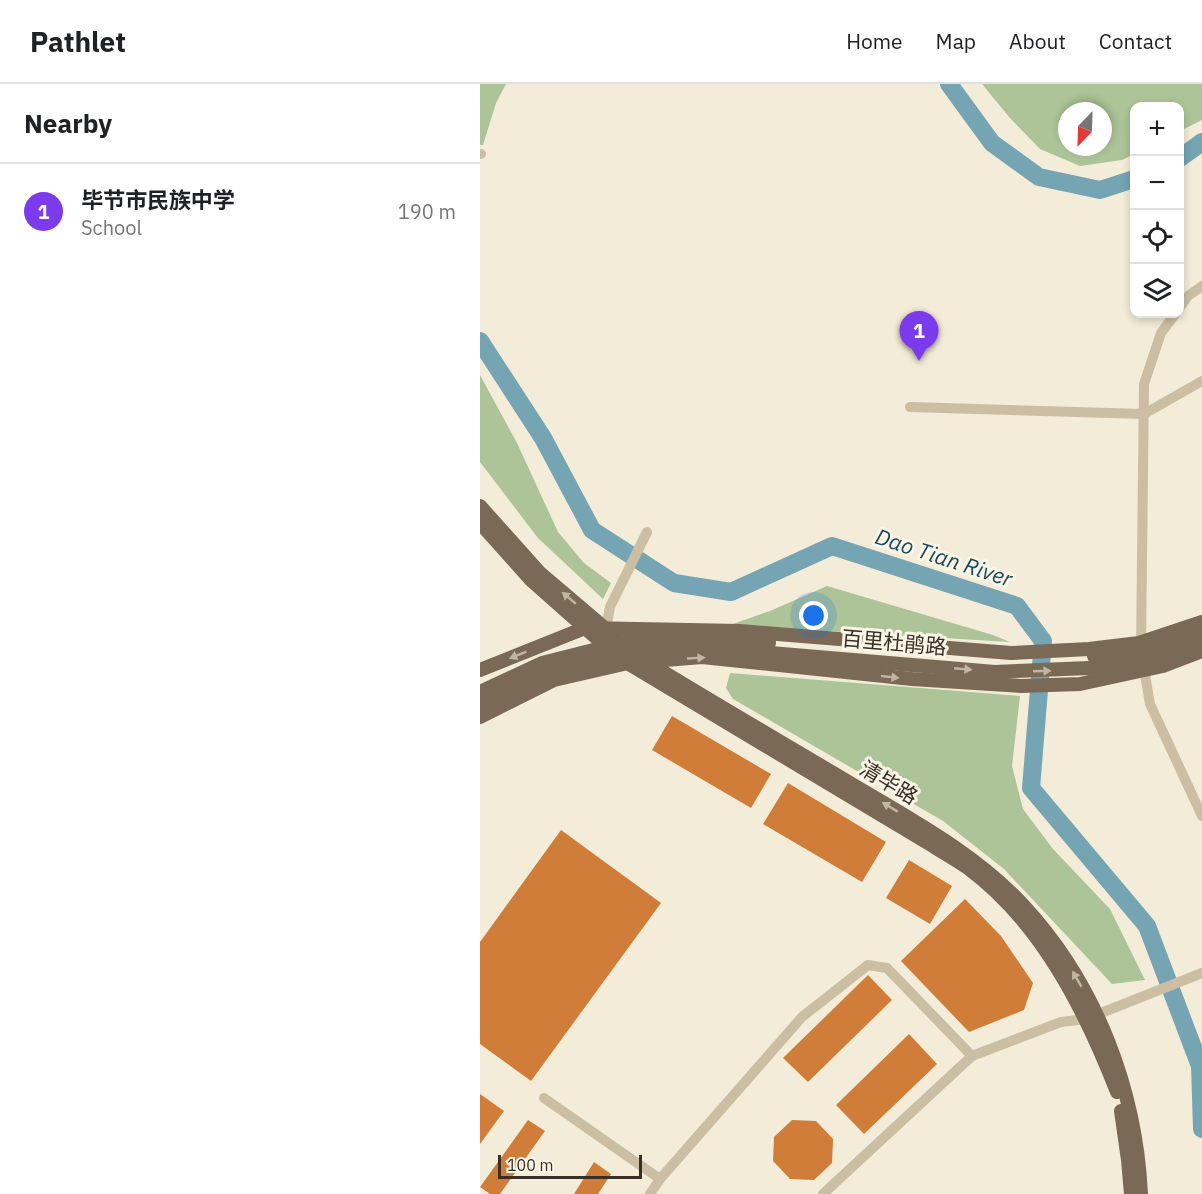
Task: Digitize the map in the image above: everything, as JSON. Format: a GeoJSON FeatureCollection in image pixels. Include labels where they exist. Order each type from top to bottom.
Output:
{"type":"FeatureCollection","features":[{"type":"Feature","properties":{"kind":"main road","name":"清毕路"},"geometry":{"type":"LineString","coordinates":[[480,506],[539,572],[626,649],[909,818],[988,872],[1025,907],[1065,959],[1091,1017],[1116,1062],[1128,1098],[1140,1169],[1141,1194]]}},
{"type":"Feature","properties":{"kind":"main road"},"geometry":{"type":"LineString","coordinates":[[480,523],[531,580],[619,658],[933,846],[968,869],[1002,898],[1020,919],[1091,1017],[1118,1096],[1131,1194]]}},
{"type":"Feature","properties":{"kind":"main road"},"geometry":{"type":"LineString","coordinates":[[480,670],[585,628],[740,631],[1011,653],[1141,645],[1202,622]]}},
{"type":"Feature","properties":{"kind":"main road","name":"百里杜鹃路"},"geometry":{"type":"LineString","coordinates":[[480,692],[542,663],[637,639],[712,637],[1000,660],[1094,656],[1191,634],[1202,629]]}},
{"type":"Feature","properties":{"kind":"main road","name":"百里杜鹃路"},"geometry":{"type":"LineString","coordinates":[[480,704],[544,674],[604,656],[705,645],[758,652],[995,672],[1089,668],[1152,657],[1202,640]]}},
{"type":"Feature","properties":{"kind":"main road"},"geometry":{"type":"LineString","coordinates":[[480,717],[554,680],[628,663],[702,657],[912,679],[1021,686],[1077,684],[1163,666],[1202,651]]}},
{"type":"Feature","properties":{"kind":"street"},"geometry":{"type":"LineString","coordinates":[[1184,301],[1202,286]]}},
{"type":"Feature","properties":{"kind":"street"},"geometry":{"type":"LineString","coordinates":[[1172,318],[1161,333],[1144,384],[1141,645],[1150,704],[1202,816]]}},
{"type":"Feature","properties":{"kind":"street"},"geometry":{"type":"LineString","coordinates":[[910,407],[1143,414],[1202,381]]}},
{"type":"Feature","properties":{"kind":"street"},"geometry":{"type":"LineString","coordinates":[[606,629],[610,607],[647,532]]}},
{"type":"Feature","properties":{"kind":"street"},"geometry":{"type":"LineString","coordinates":[[650,1194],[660,1179],[802,1017],[868,965],[887,968],[972,1056]]}},
{"type":"Feature","properties":{"kind":"street"},"geometry":{"type":"LineString","coordinates":[[823,1194],[972,1056],[1061,1022],[1091,1017],[1202,973]]}},
{"type":"Feature","properties":{"kind":"street"},"geometry":{"type":"LineString","coordinates":[[544,1098],[660,1179]]}},
{"type":"Feature","properties":{"kind":"green space"},"geometry":{"type":"Polygon","coordinates":[[[480,84],[506,84],[496,103],[483,145],[480,145],[480,84]]]}},
{"type":"Feature","properties":{"kind":"green space"},"geometry":{"type":"Polygon","coordinates":[[[982,84],[1202,84],[1202,120],[1184,129],[1184,102],[1130,102],[1130,156],[1122,160],[1080,166],[1040,149],[982,84]]]}},
{"type":"Feature","properties":{"kind":"green space"},"geometry":{"type":"Polygon","coordinates":[[[480,375],[517,443],[558,532],[584,563],[611,583],[603,599],[538,538],[480,462],[480,375]]]}},
{"type":"Feature","properties":{"kind":"green space"},"geometry":{"type":"Polygon","coordinates":[[[827,586],[1010,642],[730,625],[770,611],[827,586]]]}},
{"type":"Feature","properties":{"kind":"green space"},"geometry":{"type":"Polygon","coordinates":[[[730,673],[1020,696],[1012,766],[1023,809],[1053,849],[1110,909],[1145,980],[1112,984],[1004,869],[943,821],[733,699],[726,688],[730,673]]]}},
{"type":"Feature","properties":{"kind":"building"},"geometry":{"type":"Polygon","coordinates":[[[672,716],[771,774],[751,808],[652,750],[672,716]]]}},
{"type":"Feature","properties":{"kind":"building"},"geometry":{"type":"Polygon","coordinates":[[[788,783],[886,842],[862,882],[763,824],[788,783]]]}},
{"type":"Feature","properties":{"kind":"building"},"geometry":{"type":"Polygon","coordinates":[[[561,830],[661,903],[531,1081],[480,1044],[480,942],[561,830]]]}},
{"type":"Feature","properties":{"kind":"building"},"geometry":{"type":"Polygon","coordinates":[[[909,860],[952,886],[930,924],[886,898],[909,860]]]}},
{"type":"Feature","properties":{"kind":"building"},"geometry":{"type":"Polygon","coordinates":[[[965,899],[1001,936],[1033,983],[1024,1010],[969,1032],[901,961],[965,899]]]}},
{"type":"Feature","properties":{"kind":"building"},"geometry":{"type":"Polygon","coordinates":[[[868,975],[892,1000],[808,1082],[783,1058],[868,975]]]}},
{"type":"Feature","properties":{"kind":"building"},"geometry":{"type":"Polygon","coordinates":[[[909,1034],[937,1064],[864,1134],[836,1105],[909,1034]]]}},
{"type":"Feature","properties":{"kind":"building"},"geometry":{"type":"Polygon","coordinates":[[[480,1094],[504,1111],[480,1144],[480,1094]]]}},
{"type":"Feature","properties":{"kind":"building"},"geometry":{"type":"Polygon","coordinates":[[[528,1120],[545,1131],[500,1194],[490,1194],[480,1187],[528,1120]]]}},
{"type":"Feature","properties":{"kind":"building"},"geometry":{"type":"Polygon","coordinates":[[[792,1120],[816,1121],[833,1139],[832,1163],[814,1180],[790,1179],[773,1161],[774,1137],[792,1120]]]}},
{"type":"Feature","properties":{"kind":"building"},"geometry":{"type":"Polygon","coordinates":[[[594,1162],[611,1174],[598,1194],[574,1194],[594,1162]]]}},
{"type":"Feature","properties":{"kind":"waterway","name":"Dao Tian River"},"geometry":{"type":"LineString","coordinates":[[949,84],[992,143],[1039,177],[1100,190],[1130,180]]}},
{"type":"Feature","properties":{"kind":"waterway","name":"Dao Tian River"},"geometry":{"type":"LineString","coordinates":[[1183,156],[1202,142]]}},
{"type":"Feature","properties":{"kind":"waterway","name":"Dao Tian River"},"geometry":{"type":"LineString","coordinates":[[480,341],[543,438],[592,530],[674,583],[731,592],[832,546],[1017,606],[1043,641],[1031,788],[1147,926],[1200,1066],[1202,1129]]}},
{"type":"Feature","properties":{"kind":"place","name":"毕节市民族中学"},"geometry":{"type":"Point","coordinates":[919,361]}}]}
